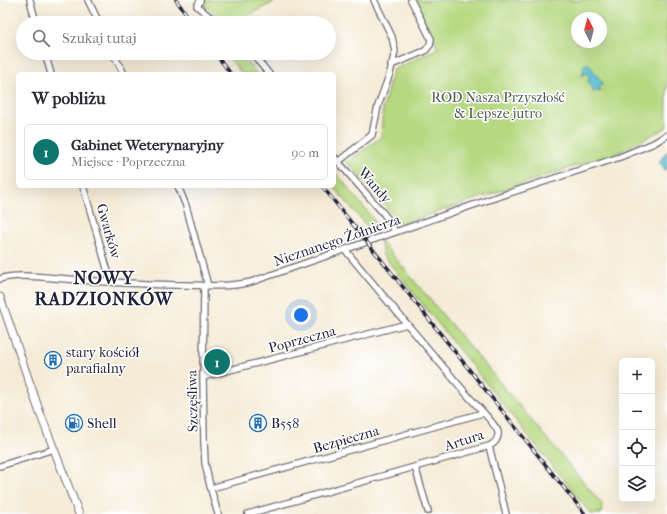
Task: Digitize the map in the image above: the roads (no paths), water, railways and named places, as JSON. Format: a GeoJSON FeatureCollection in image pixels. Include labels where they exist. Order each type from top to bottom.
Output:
{"type":"FeatureCollection","features":[{"type":"Feature","properties":{"kind":"street"},"geometry":{"type":"LineString","coordinates":[[30,0],[34,16]]}},
{"type":"Feature","properties":{"kind":"street"},"geometry":{"type":"LineString","coordinates":[[88,0],[96,16]]}},
{"type":"Feature","properties":{"kind":"street"},"geometry":{"type":"LineString","coordinates":[[336,159],[372,135],[378,106],[390,73],[395,51],[392,37],[374,0]]}},
{"type":"Feature","properties":{"kind":"street"},"geometry":{"type":"LineString","coordinates":[[391,65],[425,51],[430,45],[431,39],[411,0]]}},
{"type":"Feature","properties":{"kind":"street"},"geometry":{"type":"LineString","coordinates":[[200,2],[197,6],[209,16]]}},
{"type":"Feature","properties":{"kind":"street"},"geometry":{"type":"LineString","coordinates":[[47,60],[50,72]]}},
{"type":"Feature","properties":{"kind":"street"},"geometry":{"type":"LineString","coordinates":[[117,60],[123,72]]}},
{"type":"Feature","properties":{"kind":"street"},"geometry":{"type":"LineString","coordinates":[[258,60],[267,72]]}},
{"type":"Feature","properties":{"kind":"street","name":"Nieznanego Żołnierza"},"geometry":{"type":"LineString","coordinates":[[0,278],[10,276],[158,285],[205,286],[233,285],[251,282],[620,157],[667,136]]}},
{"type":"Feature","properties":{"kind":"street","name":"Wandy"},"geometry":{"type":"LineString","coordinates":[[336,159],[384,214],[395,232]]}},
{"type":"Feature","properties":{"kind":"street","name":"Gwarków"},"geometry":{"type":"LineString","coordinates":[[84,188],[111,282]]}},
{"type":"Feature","properties":{"kind":"street","name":"Szczęśliwa"},"geometry":{"type":"LineString","coordinates":[[179,188],[186,206],[207,282],[205,286],[203,377],[204,441],[211,490],[218,514]]}},
{"type":"Feature","properties":{"kind":"street","name":"Artura"},"geometry":{"type":"LineString","coordinates":[[248,514],[489,446],[497,439],[498,432],[495,426],[407,324],[349,255],[346,249]]}},
{"type":"Feature","properties":{"kind":"street"},"geometry":{"type":"LineString","coordinates":[[0,297],[35,398],[79,514]]}},
{"type":"Feature","properties":{"kind":"street","name":"Poprzeczna"},"geometry":{"type":"LineString","coordinates":[[203,377],[407,324]]}},
{"type":"Feature","properties":{"kind":"street","name":"Bezpieczna"},"geometry":{"type":"LineString","coordinates":[[215,487],[483,413]]}},
{"type":"Feature","properties":{"kind":"street"},"geometry":{"type":"LineString","coordinates":[[489,446],[506,514]]}},
{"type":"Feature","properties":{"kind":"street"},"geometry":{"type":"LineString","coordinates":[[0,466],[54,449]]}},
{"type":"Feature","properties":{"kind":"street"},"geometry":{"type":"LineString","coordinates":[[415,467],[428,511]]}},
{"type":"Feature","properties":{"kind":"water"},"geometry":{"type":"Polygon","coordinates":[[[589,64],[603,83],[599,86],[601,91],[599,92],[595,90],[593,93],[588,81],[590,77],[586,73],[582,76],[584,65],[589,64]]]}},
{"type":"Feature","properties":{"kind":"water"},"geometry":{"type":"Polygon","coordinates":[[[667,151],[667,169],[665,170],[659,162],[667,151]]]}},
{"type":"Feature","properties":{"kind":"railway"},"geometry":{"type":"LineString","coordinates":[[176,0],[188,16]]}},
{"type":"Feature","properties":{"kind":"railway"},"geometry":{"type":"LineString","coordinates":[[220,60],[229,72]]}},
{"type":"Feature","properties":{"kind":"railway"},"geometry":{"type":"LineString","coordinates":[[324,188],[585,514]]}},
{"type":"Feature","properties":{"kind":"place","name":"stary kościół parafialny"},"geometry":{"type":"Point","coordinates":[53,360]}},
{"type":"Feature","properties":{"kind":"place","name":"Gabinet Weterynaryjny"},"geometry":{"type":"Point","coordinates":[217,362]}},
{"type":"Feature","properties":{"kind":"place","name":"Shell"},"geometry":{"type":"Point","coordinates":[74,423]}},
{"type":"Feature","properties":{"kind":"place","name":"B558"},"geometry":{"type":"Point","coordinates":[258,423]}},
{"type":"Feature","properties":{"kind":"district","name":"NOWY RADZIONKÓW"},"geometry":{"type":"Point","coordinates":[104,288]}},
{"type":"Feature","properties":{"kind":"park label","name":"ROD Nasza Przyszłość & Lepsze jutro"},"geometry":{"type":"Point","coordinates":[498,106]}}]}
